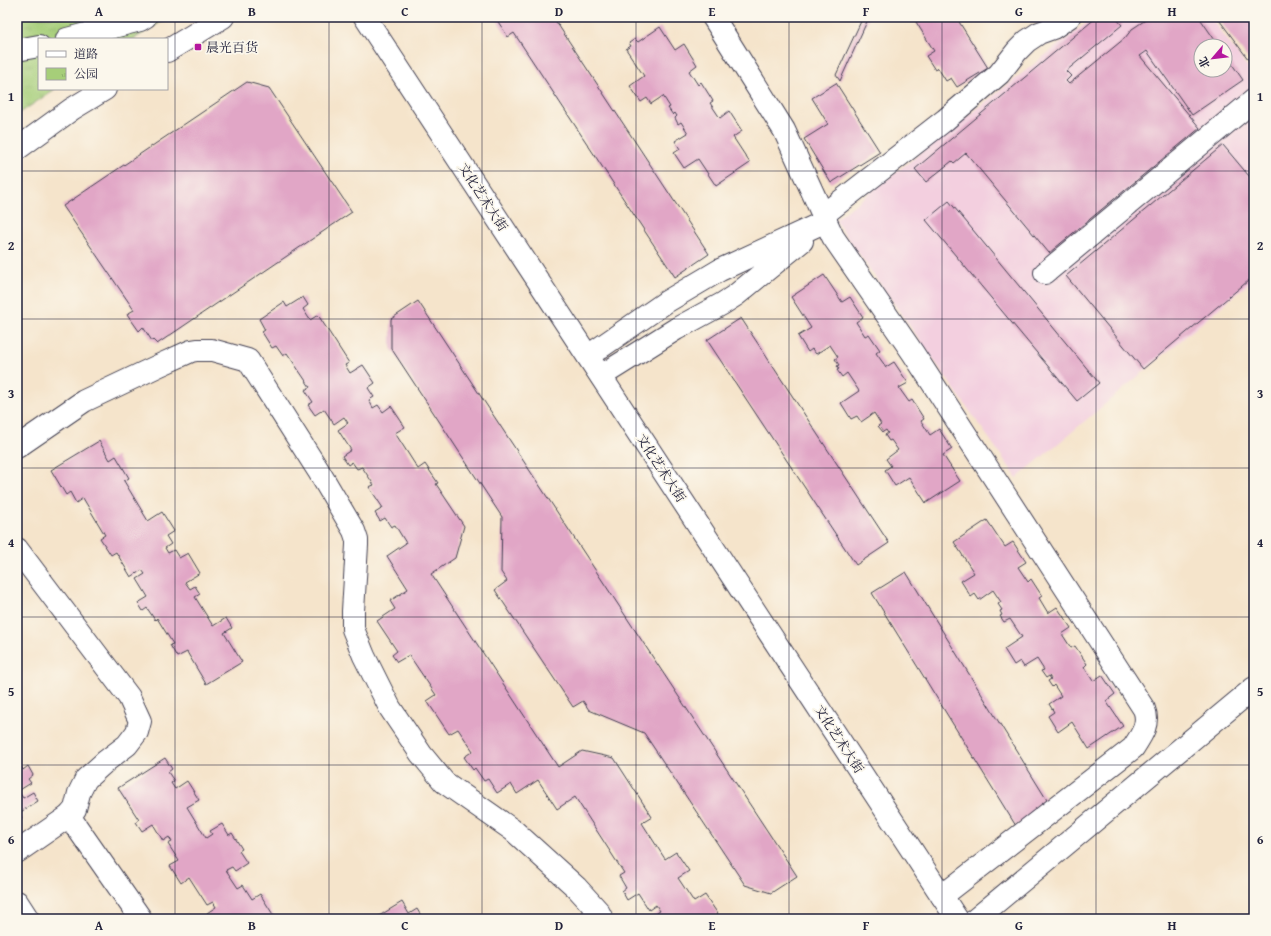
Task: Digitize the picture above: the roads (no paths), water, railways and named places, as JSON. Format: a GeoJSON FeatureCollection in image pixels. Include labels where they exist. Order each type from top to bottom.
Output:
{"type":"FeatureCollection","features":[{"type":"Feature","properties":{"kind":"street"},"geometry":{"type":"LineString","coordinates":[[71,38],[140,20],[145,17]]}},
{"type":"Feature","properties":{"kind":"street"},"geometry":{"type":"LineString","coordinates":[[168,50],[223,17]]}},
{"type":"Feature","properties":{"kind":"street","name":"文化艺术大街"},"geometry":{"type":"LineString","coordinates":[[365,17],[957,919]]}},
{"type":"Feature","properties":{"kind":"street"},"geometry":{"type":"LineString","coordinates":[[713,17],[784,130],[833,237],[913,353],[1140,702],[1147,716],[1144,730],[1133,748],[942,896]]}},
{"type":"Feature","properties":{"kind":"street"},"geometry":{"type":"LineString","coordinates":[[601,376],[676,329],[736,295],[824,218],[999,74],[1027,41],[1040,33],[1053,28],[1069,17]]}},
{"type":"Feature","properties":{"kind":"street"},"geometry":{"type":"LineString","coordinates":[[17,50],[38,46]]}},
{"type":"Feature","properties":{"kind":"street"},"geometry":{"type":"LineString","coordinates":[[17,149],[72,109],[103,90]]}},
{"type":"Feature","properties":{"kind":"street"},"geometry":{"type":"LineString","coordinates":[[1045,273],[1254,100]]}},
{"type":"Feature","properties":{"kind":"street"},"geometry":{"type":"LineString","coordinates":[[588,356],[666,302],[720,270],[824,218]]}},
{"type":"Feature","properties":{"kind":"street"},"geometry":{"type":"LineString","coordinates":[[17,447],[84,401],[191,351],[212,350],[248,360],[318,470],[354,531],[357,545],[353,629],[364,656],[390,708],[421,754],[444,782],[514,831],[577,888],[598,911],[602,919]]}},
{"type":"Feature","properties":{"kind":"street"},"geometry":{"type":"LineString","coordinates":[[17,549],[129,698],[140,722],[137,732],[127,745],[106,760],[86,779],[79,793],[75,809],[70,816],[17,852]]}},
{"type":"Feature","properties":{"kind":"street"},"geometry":{"type":"LineString","coordinates":[[976,919],[1254,688]]}},
{"type":"Feature","properties":{"kind":"street"},"geometry":{"type":"LineString","coordinates":[[70,816],[141,919]]}},
{"type":"Feature","properties":{"kind":"street"},"geometry":{"type":"LineString","coordinates":[[17,902],[28,919]]}},
{"type":"Feature","properties":{"kind":"place","name":"晨光百货"},"geometry":{"type":"Point","coordinates":[198,47]}}]}
